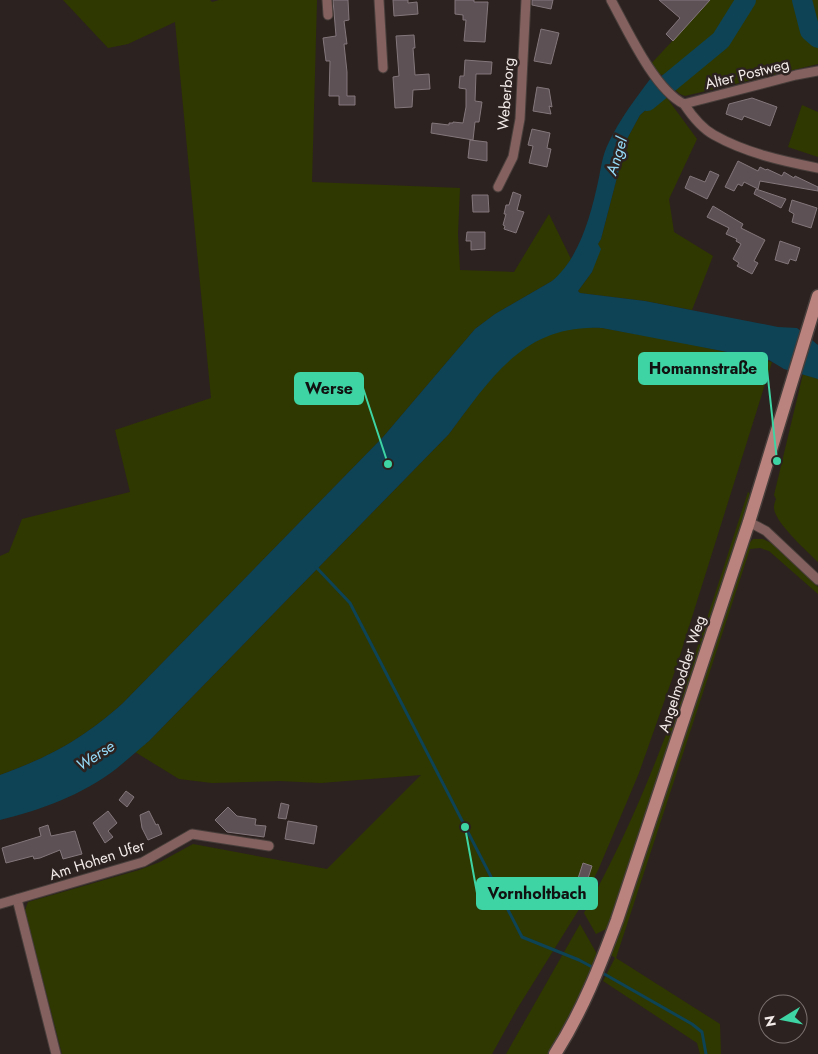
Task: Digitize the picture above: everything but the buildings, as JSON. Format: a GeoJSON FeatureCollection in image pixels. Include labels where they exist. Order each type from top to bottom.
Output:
{"type":"FeatureCollection","features":[{"type":"Feature","properties":{"kind":"street"},"geometry":{"type":"LineString","coordinates":[[327,0],[328,15]]}},
{"type":"Feature","properties":{"kind":"street"},"geometry":{"type":"LineString","coordinates":[[379,0],[384,68]]}},
{"type":"Feature","properties":{"kind":"street","name":"Weberborg"},"geometry":{"type":"LineString","coordinates":[[498,187],[513,157],[520,119],[526,0]]}},
{"type":"Feature","properties":{"kind":"street"},"geometry":{"type":"LineString","coordinates":[[610,0],[652,73],[675,100],[684,104],[696,120],[712,134],[754,152],[818,168]]}},
{"type":"Feature","properties":{"kind":"street","name":"Alter Postweg"},"geometry":{"type":"LineString","coordinates":[[684,104],[818,71]]}},
{"type":"Feature","properties":{"kind":"street","name":"Angelmodder Weg"},"geometry":{"type":"LineString","coordinates":[[555,1054],[566,1037],[593,984],[617,920],[749,522],[818,296]]}},
{"type":"Feature","properties":{"kind":"street"},"geometry":{"type":"LineString","coordinates":[[749,522],[766,531],[818,580]]}},
{"type":"Feature","properties":{"kind":"street","name":"Am Hohen Ufer"},"geometry":{"type":"LineString","coordinates":[[0,904],[143,862],[192,834],[269,846]]}},
{"type":"Feature","properties":{"kind":"street"},"geometry":{"type":"LineString","coordinates":[[17,900],[56,1054]]}},
{"type":"Feature","properties":{"kind":"green space"},"geometry":{"type":"Polygon","coordinates":[[[63,0],[210,0],[212,2],[219,0],[317,0],[312,182],[460,188],[458,234],[460,270],[514,272],[549,214],[571,259],[560,275],[552,281],[495,314],[475,329],[383,437],[123,703],[80,736],[51,754],[0,775],[0,556],[9,552],[22,519],[130,492],[115,430],[211,398],[175,22],[128,44],[108,48],[63,0]]]}},
{"type":"Feature","properties":{"kind":"green space"},"geometry":{"type":"Polygon","coordinates":[[[701,0],[746,0],[721,40],[664,75],[652,73],[648,67],[706,5],[701,0]]]}},
{"type":"Feature","properties":{"kind":"green space"},"geometry":{"type":"Polygon","coordinates":[[[755,0],[798,0],[808,31],[818,41],[818,64],[685,96],[673,88],[725,46],[755,0]]]}},
{"type":"Feature","properties":{"kind":"green space"},"geometry":{"type":"Polygon","coordinates":[[[802,0],[818,0],[818,38],[810,31],[802,0]]]}},
{"type":"Feature","properties":{"kind":"green space"},"geometry":{"type":"Polygon","coordinates":[[[664,94],[697,139],[669,199],[674,232],[713,256],[692,310],[645,301],[580,293],[578,291],[592,272],[627,139],[640,115],[664,94]]]}},
{"type":"Feature","properties":{"kind":"green space"},"geometry":{"type":"Polygon","coordinates":[[[802,105],[818,112],[818,157],[788,147],[802,105]]]}},
{"type":"Feature","properties":{"kind":"green space"},"geometry":{"type":"Polygon","coordinates":[[[588,327],[671,340],[772,362],[677,665],[639,773],[599,868],[578,911],[517,1009],[492,1054],[62,1054],[25,910],[28,902],[139,870],[160,862],[193,844],[327,869],[421,775],[321,783],[280,781],[212,783],[179,779],[135,752],[149,741],[449,434],[480,392],[504,365],[516,354],[546,336],[556,332],[588,327]]]}},
{"type":"Feature","properties":{"kind":"green space"},"geometry":{"type":"Polygon","coordinates":[[[803,374],[818,379],[818,562],[785,528],[775,513],[774,507],[776,499],[774,495],[803,374]]]}},
{"type":"Feature","properties":{"kind":"green space"},"geometry":{"type":"Polygon","coordinates":[[[748,492],[750,494],[743,524],[610,927],[596,934],[584,913],[611,863],[656,759],[695,653],[748,492]]]}},
{"type":"Feature","properties":{"kind":"green space"},"geometry":{"type":"Polygon","coordinates":[[[753,539],[763,539],[773,544],[818,587],[818,594],[769,551],[760,548],[750,549],[616,958],[720,1024],[721,1054],[700,1054],[697,1043],[603,981],[615,958],[611,955],[746,547],[753,539]]]}},
{"type":"Feature","properties":{"kind":"green space"},"geometry":{"type":"Polygon","coordinates":[[[580,924],[597,954],[563,1030],[548,1054],[506,1054],[580,924]]]}},
{"type":"Feature","properties":{"kind":"water"},"geometry":{"type":"Polygon","coordinates":[[[651,78],[664,94],[640,115],[627,139],[601,239],[598,244],[601,249],[592,272],[578,291],[580,293],[645,301],[778,327],[797,328],[818,345],[818,379],[784,369],[769,360],[602,328],[575,329],[551,335],[530,345],[512,358],[495,375],[449,434],[149,741],[116,769],[89,787],[46,806],[0,820],[0,775],[51,754],[80,736],[123,703],[383,437],[475,329],[495,314],[552,281],[561,272],[577,249],[582,236],[595,195],[603,157],[613,134],[651,78]]]}},
{"type":"Feature","properties":{"kind":"waterway","name":"Angel"},"geometry":{"type":"LineString","coordinates":[[647,101],[721,40],[746,0]]}},
{"type":"Feature","properties":{"kind":"waterway","name":"Angel"},"geometry":{"type":"LineString","coordinates":[[802,0],[810,31],[818,38]]}},
{"type":"Feature","properties":{"kind":"waterway"},"geometry":{"type":"LineString","coordinates":[[316,567],[350,603],[522,937],[594,968]]}},
{"type":"Feature","properties":{"kind":"waterway"},"geometry":{"type":"LineString","coordinates":[[599,971],[692,1024],[702,1032],[706,1054]]}},
{"type":"Feature","properties":{"kind":"place","name":"Homannstraße"},"geometry":{"type":"Point","coordinates":[777,461]}},
{"type":"Feature","properties":{"kind":"place","name":"Werse"},"geometry":{"type":"Point","coordinates":[388,464]}},
{"type":"Feature","properties":{"kind":"place","name":"Vornholtbach"},"geometry":{"type":"Point","coordinates":[465,827]}}]}
